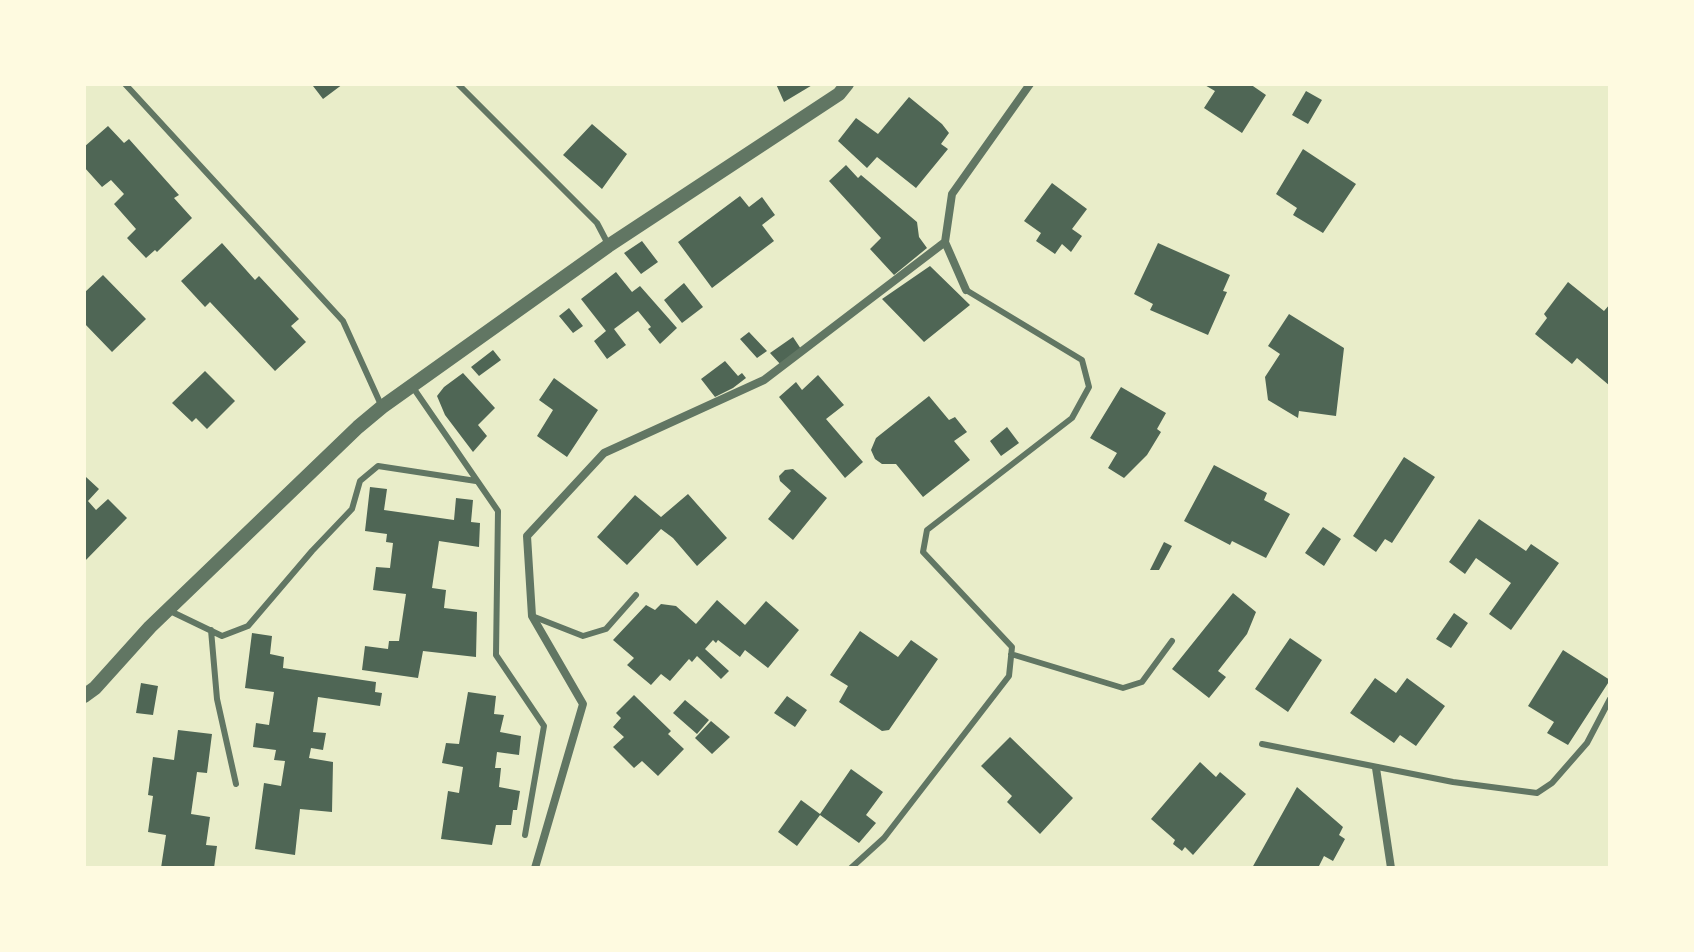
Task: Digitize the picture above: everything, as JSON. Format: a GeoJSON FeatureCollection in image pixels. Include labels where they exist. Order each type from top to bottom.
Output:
{"type":"FeatureCollection","features":[{"type":"Feature","properties":{"kind":"street"},"geometry":{"type":"LineString","coordinates":[[84,696],[168,610],[382,407],[608,246],[839,94],[847,84]]}},
{"type":"Feature","properties":{"kind":"street"},"geometry":{"type":"LineString","coordinates":[[966,290],[945,242],[952,194],[1030,84]]}},
{"type":"Feature","properties":{"kind":"street"},"geometry":{"type":"LineString","coordinates":[[535,868],[583,704],[532,616],[527,536],[604,453],[764,380],[945,242]]}},
{"type":"Feature","properties":{"kind":"street"},"geometry":{"type":"LineString","coordinates":[[1376,768],[1391,868]]}},
{"type":"Feature","properties":{"kind":"lane"},"geometry":{"type":"LineString","coordinates":[[125,84],[343,321],[382,407]]}},
{"type":"Feature","properties":{"kind":"lane"},"geometry":{"type":"LineString","coordinates":[[458,84],[597,223],[608,246]]}},
{"type":"Feature","properties":{"kind":"lane"},"geometry":{"type":"LineString","coordinates":[[851,868],[884,838],[1009,676],[1012,647],[923,552],[927,530],[1072,418],[1089,387],[1082,360],[966,290]]}},
{"type":"Feature","properties":{"kind":"lane"},"geometry":{"type":"LineString","coordinates":[[412,386],[498,511],[496,655],[544,726],[525,835]]}},
{"type":"Feature","properties":{"kind":"lane"},"geometry":{"type":"LineString","coordinates":[[168,610],[222,636],[248,626],[352,509],[360,481],[378,466],[477,481]]}},
{"type":"Feature","properties":{"kind":"lane"},"geometry":{"type":"LineString","coordinates":[[532,616],[583,636],[606,629],[636,595]]}},
{"type":"Feature","properties":{"kind":"lane"},"geometry":{"type":"LineString","coordinates":[[211,630],[217,699],[236,784]]}},
{"type":"Feature","properties":{"kind":"lane"},"geometry":{"type":"LineString","coordinates":[[1011,654],[1123,688],[1142,682],[1172,641]]}},
{"type":"Feature","properties":{"kind":"lane"},"geometry":{"type":"LineString","coordinates":[[1262,744],[1376,768],[1537,793],[1552,783],[1587,743],[1610,699]]}},
{"type":"Feature","properties":{"kind":"building"},"geometry":{"type":"Polygon","coordinates":[[[343,84],[323,99],[313,86],[343,84]]]}},
{"type":"Feature","properties":{"kind":"building"},"geometry":{"type":"Polygon","coordinates":[[[776,84],[814,84],[784,102],[776,84]]]}},
{"type":"Feature","properties":{"kind":"building"},"geometry":{"type":"Polygon","coordinates":[[[1203,84],[1250,84],[1266,95],[1242,133],[1204,108],[1215,91],[1203,84]]]}},
{"type":"Feature","properties":{"kind":"building"},"geometry":{"type":"Polygon","coordinates":[[[1306,91],[1322,100],[1308,124],[1292,115],[1306,91]]]}},
{"type":"Feature","properties":{"kind":"building"},"geometry":{"type":"Polygon","coordinates":[[[909,97],[949,133],[941,144],[948,149],[916,188],[877,157],[867,168],[838,141],[856,118],[878,134],[909,97]]]}},
{"type":"Feature","properties":{"kind":"building"},"geometry":{"type":"Polygon","coordinates":[[[592,124],[627,154],[602,189],[563,155],[592,124]]]}},
{"type":"Feature","properties":{"kind":"building"},"geometry":{"type":"Polygon","coordinates":[[[108,126],[124,143],[129,139],[179,195],[174,198],[192,218],[157,252],[155,250],[146,258],[127,238],[136,229],[114,204],[124,194],[111,180],[102,187],[84,167],[84,147],[108,126]]]}},
{"type":"Feature","properties":{"kind":"building"},"geometry":{"type":"Polygon","coordinates":[[[1303,149],[1356,184],[1323,233],[1293,215],[1297,208],[1276,194],[1303,149]]]}},
{"type":"Feature","properties":{"kind":"building"},"geometry":{"type":"Polygon","coordinates":[[[846,165],[858,178],[861,175],[917,222],[919,237],[927,248],[894,275],[870,249],[881,238],[829,181],[846,165]]]}},
{"type":"Feature","properties":{"kind":"building"},"geometry":{"type":"Polygon","coordinates":[[[1052,183],[1087,209],[1072,229],[1082,236],[1071,252],[1062,244],[1055,254],[1036,241],[1041,233],[1024,221],[1052,183]]]}},
{"type":"Feature","properties":{"kind":"building"},"geometry":{"type":"Polygon","coordinates":[[[740,196],[749,207],[762,197],[775,215],[762,225],[774,241],[712,288],[678,242],[740,196]]]}},
{"type":"Feature","properties":{"kind":"building"},"geometry":{"type":"Polygon","coordinates":[[[642,241],[658,262],[641,274],[624,253],[642,241]]]}},
{"type":"Feature","properties":{"kind":"building"},"geometry":{"type":"Polygon","coordinates":[[[222,243],[255,280],[259,276],[299,319],[291,326],[306,342],[275,371],[210,302],[205,307],[181,281],[222,243]]]}},
{"type":"Feature","properties":{"kind":"building"},"geometry":{"type":"Polygon","coordinates":[[[1158,243],[1230,275],[1223,291],[1227,292],[1208,335],[1150,310],[1153,304],[1134,294],[1158,243]]]}},
{"type":"Feature","properties":{"kind":"building"},"geometry":{"type":"Polygon","coordinates":[[[930,266],[970,305],[924,342],[882,299],[930,266]]]}},
{"type":"Feature","properties":{"kind":"building"},"geometry":{"type":"Polygon","coordinates":[[[616,272],[632,292],[640,286],[677,328],[660,344],[638,311],[614,329],[626,345],[607,359],[594,341],[606,331],[581,299],[616,272]]]}},
{"type":"Feature","properties":{"kind":"building"},"geometry":{"type":"Polygon","coordinates":[[[103,275],[146,319],[112,352],[84,323],[84,293],[103,275]]]}},
{"type":"Feature","properties":{"kind":"building"},"geometry":{"type":"Polygon","coordinates":[[[1568,282],[1604,311],[1610,304],[1610,386],[1577,358],[1572,364],[1535,334],[1547,318],[1544,314],[1568,282]]]}},
{"type":"Feature","properties":{"kind":"building"},"geometry":{"type":"Polygon","coordinates":[[[684,283],[703,307],[682,323],[664,300],[684,283]]]}},
{"type":"Feature","properties":{"kind":"building"},"geometry":{"type":"Polygon","coordinates":[[[569,308],[583,326],[573,333],[559,316],[569,308]]]}},
{"type":"Feature","properties":{"kind":"building"},"geometry":{"type":"Polygon","coordinates":[[[1289,314],[1344,348],[1336,416],[1299,411],[1298,418],[1268,400],[1265,377],[1280,354],[1268,346],[1289,314]]]}},
{"type":"Feature","properties":{"kind":"building"},"geometry":{"type":"Polygon","coordinates":[[[749,332],[767,351],[757,358],[740,339],[749,332]]]}},
{"type":"Feature","properties":{"kind":"building"},"geometry":{"type":"Polygon","coordinates":[[[793,337],[801,349],[781,365],[770,353],[793,337]]]}},
{"type":"Feature","properties":{"kind":"building"},"geometry":{"type":"Polygon","coordinates":[[[493,350],[501,360],[479,376],[471,367],[493,350]]]}},
{"type":"Feature","properties":{"kind":"building"},"geometry":{"type":"Polygon","coordinates":[[[725,361],[738,376],[742,373],[746,378],[715,397],[701,379],[725,361]]]}},
{"type":"Feature","properties":{"kind":"building"},"geometry":{"type":"Polygon","coordinates":[[[205,371],[235,401],[207,429],[196,418],[192,422],[172,403],[205,371]]]}},
{"type":"Feature","properties":{"kind":"building"},"geometry":{"type":"Polygon","coordinates":[[[463,373],[495,408],[478,425],[487,436],[473,452],[445,415],[437,396],[463,373]]]}},
{"type":"Feature","properties":{"kind":"building"},"geometry":{"type":"Polygon","coordinates":[[[818,375],[844,405],[826,419],[863,462],[845,478],[779,397],[796,382],[802,390],[818,375]]]}},
{"type":"Feature","properties":{"kind":"building"},"geometry":{"type":"Polygon","coordinates":[[[554,378],[598,410],[567,457],[537,436],[553,410],[539,400],[554,378]]]}},
{"type":"Feature","properties":{"kind":"building"},"geometry":{"type":"Polygon","coordinates":[[[1121,387],[1166,413],[1157,429],[1161,432],[1147,455],[1124,478],[1108,468],[1117,453],[1090,438],[1121,387]]]}},
{"type":"Feature","properties":{"kind":"building"},"geometry":{"type":"Polygon","coordinates":[[[929,396],[949,420],[955,417],[967,432],[954,441],[970,460],[923,497],[896,464],[882,464],[875,459],[871,450],[876,438],[929,396]]]}},
{"type":"Feature","properties":{"kind":"building"},"geometry":{"type":"Polygon","coordinates":[[[1007,427],[1019,443],[1001,456],[990,441],[1007,427]]]}},
{"type":"Feature","properties":{"kind":"building"},"geometry":{"type":"Polygon","coordinates":[[[1404,457],[1435,477],[1392,543],[1385,539],[1376,552],[1353,536],[1404,457]]]}},
{"type":"Feature","properties":{"kind":"building"},"geometry":{"type":"Polygon","coordinates":[[[1214,465],[1267,493],[1264,500],[1290,514],[1266,558],[1232,541],[1230,545],[1184,521],[1214,465]]]}},
{"type":"Feature","properties":{"kind":"building"},"geometry":{"type":"Polygon","coordinates":[[[793,469],[827,498],[793,540],[768,519],[791,491],[779,476],[785,470],[793,469]]]}},
{"type":"Feature","properties":{"kind":"building"},"geometry":{"type":"Polygon","coordinates":[[[86,477],[99,489],[88,501],[96,510],[108,499],[127,518],[84,562],[86,477]]]}},
{"type":"Feature","properties":{"kind":"building"},"geometry":{"type":"Polygon","coordinates":[[[370,487],[387,489],[384,510],[454,520],[456,498],[473,500],[471,522],[480,523],[479,547],[439,541],[432,588],[446,590],[444,608],[477,612],[476,657],[423,651],[418,678],[362,670],[365,646],[388,649],[389,641],[399,641],[406,594],[373,590],[376,567],[390,568],[393,543],[386,542],[387,534],[365,531],[370,487]]]}},
{"type":"Feature","properties":{"kind":"building"},"geometry":{"type":"Polygon","coordinates":[[[688,494],[727,538],[697,566],[661,529],[627,565],[597,537],[635,495],[661,517],[688,494]]]}},
{"type":"Feature","properties":{"kind":"building"},"geometry":{"type":"Polygon","coordinates":[[[1479,519],[1526,551],[1531,544],[1559,563],[1511,630],[1489,614],[1511,583],[1476,558],[1465,574],[1449,562],[1479,519]]]}},
{"type":"Feature","properties":{"kind":"building"},"geometry":{"type":"Polygon","coordinates":[[[1323,527],[1341,539],[1324,566],[1305,553],[1323,527]]]}},
{"type":"Feature","properties":{"kind":"building"},"geometry":{"type":"Polygon","coordinates":[[[1164,542],[1172,546],[1159,570],[1150,570],[1164,542]]]}},
{"type":"Feature","properties":{"kind":"building"},"geometry":{"type":"Polygon","coordinates":[[[1233,593],[1256,612],[1247,634],[1218,671],[1226,677],[1209,698],[1172,669],[1233,593]]]}},
{"type":"Feature","properties":{"kind":"building"},"geometry":{"type":"Polygon","coordinates":[[[717,600],[745,625],[766,601],[799,630],[768,668],[745,650],[740,657],[718,640],[716,643],[713,640],[705,649],[729,671],[721,679],[697,656],[692,662],[689,659],[670,681],[661,674],[651,685],[627,665],[634,658],[613,640],[646,605],[655,610],[661,604],[676,606],[696,624],[717,600]]]}},
{"type":"Feature","properties":{"kind":"building"},"geometry":{"type":"Polygon","coordinates":[[[1454,613],[1468,623],[1451,648],[1436,639],[1454,613]]]}},
{"type":"Feature","properties":{"kind":"building"},"geometry":{"type":"Polygon","coordinates":[[[860,631],[898,657],[911,640],[938,659],[889,730],[882,731],[839,702],[848,686],[830,675],[860,631]]]}},
{"type":"Feature","properties":{"kind":"building"},"geometry":{"type":"Polygon","coordinates":[[[252,633],[272,636],[270,654],[284,657],[283,668],[376,682],[375,692],[382,693],[380,706],[318,697],[313,732],[326,733],[323,750],[311,748],[309,758],[333,762],[332,812],[300,809],[295,855],[255,849],[264,783],[281,786],[285,761],[274,760],[276,750],[253,747],[256,723],[269,725],[274,692],[245,688],[252,633]]]}},
{"type":"Feature","properties":{"kind":"building"},"geometry":{"type":"Polygon","coordinates":[[[1290,638],[1322,660],[1288,712],[1255,689],[1290,638]]]}},
{"type":"Feature","properties":{"kind":"building"},"geometry":{"type":"Polygon","coordinates":[[[1563,650],[1610,680],[1568,745],[1547,733],[1554,722],[1528,706],[1563,650]]]}},
{"type":"Feature","properties":{"kind":"building"},"geometry":{"type":"Polygon","coordinates":[[[1375,678],[1396,693],[1407,678],[1445,706],[1416,746],[1400,735],[1394,743],[1350,713],[1375,678]]]}},
{"type":"Feature","properties":{"kind":"building"},"geometry":{"type":"Polygon","coordinates":[[[141,683],[158,686],[153,715],[136,713],[141,683]]]}},
{"type":"Feature","properties":{"kind":"building"},"geometry":{"type":"Polygon","coordinates":[[[468,692],[496,696],[494,714],[504,715],[500,732],[521,736],[519,755],[497,752],[495,768],[501,768],[499,787],[520,791],[511,825],[496,825],[492,845],[441,839],[448,791],[459,793],[463,767],[442,763],[446,743],[459,744],[468,692]]]}},
{"type":"Feature","properties":{"kind":"building"},"geometry":{"type":"Polygon","coordinates":[[[634,695],[671,731],[668,734],[684,749],[658,776],[642,761],[634,768],[613,747],[624,737],[613,727],[621,718],[616,713],[634,695]]]}},
{"type":"Feature","properties":{"kind":"building"},"geometry":{"type":"Polygon","coordinates":[[[787,696],[807,710],[795,727],[774,713],[787,696]]]}},
{"type":"Feature","properties":{"kind":"building"},"geometry":{"type":"Polygon","coordinates":[[[685,700],[709,720],[697,734],[673,713],[685,700]]]}},
{"type":"Feature","properties":{"kind":"building"},"geometry":{"type":"Polygon","coordinates":[[[711,721],[730,737],[712,754],[695,738],[711,721]]]}},
{"type":"Feature","properties":{"kind":"building"},"geometry":{"type":"Polygon","coordinates":[[[178,730],[212,734],[207,773],[197,772],[191,814],[210,817],[206,845],[217,846],[214,868],[161,868],[166,835],[148,832],[153,796],[148,795],[153,757],[174,760],[178,730]]]}},
{"type":"Feature","properties":{"kind":"building"},"geometry":{"type":"Polygon","coordinates":[[[1010,737],[1073,798],[1040,834],[1007,802],[1012,796],[981,766],[1010,737]]]}},
{"type":"Feature","properties":{"kind":"building"},"geometry":{"type":"Polygon","coordinates":[[[1200,762],[1216,777],[1220,772],[1246,794],[1193,855],[1185,847],[1182,851],[1173,844],[1175,840],[1151,819],[1200,762]]]}},
{"type":"Feature","properties":{"kind":"building"},"geometry":{"type":"Polygon","coordinates":[[[851,769],[883,792],[866,815],[876,823],[859,843],[820,815],[797,846],[778,832],[801,800],[820,814],[851,769]]]}},
{"type":"Feature","properties":{"kind":"building"},"geometry":{"type":"Polygon","coordinates":[[[1297,787],[1343,827],[1339,835],[1345,839],[1333,861],[1324,856],[1318,868],[1252,868],[1297,787]]]}}]}
